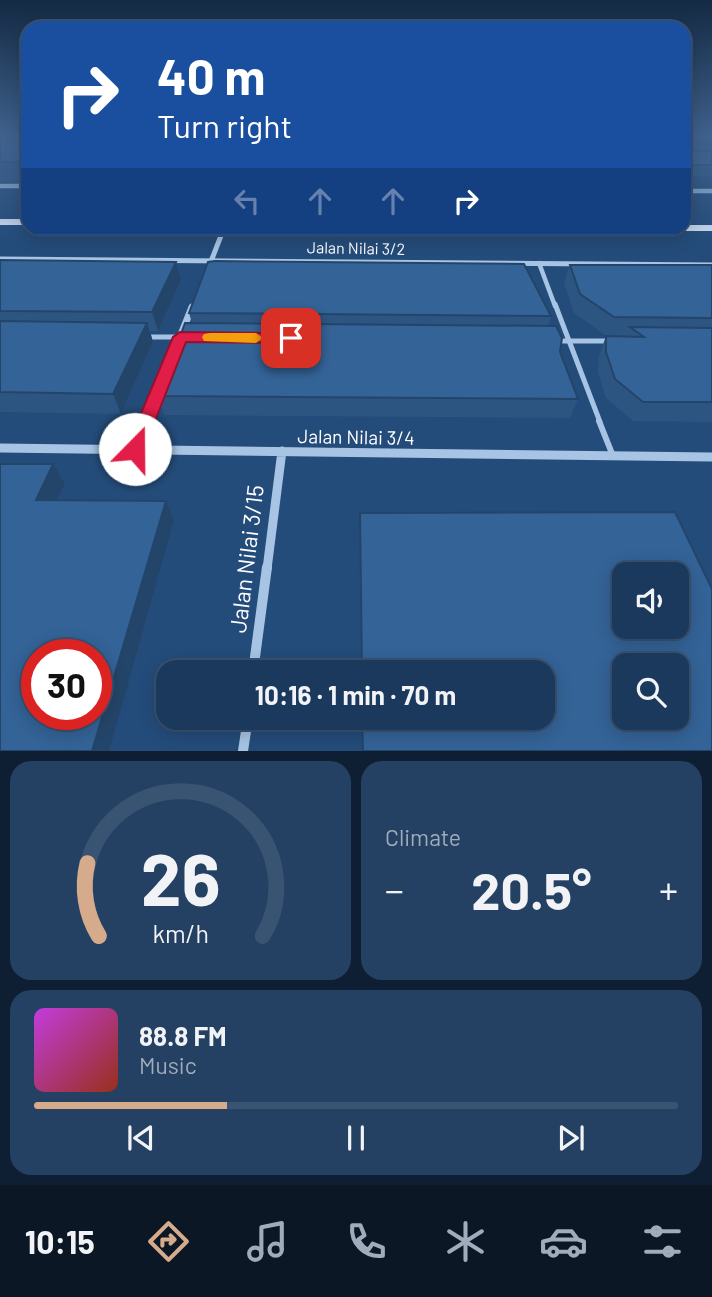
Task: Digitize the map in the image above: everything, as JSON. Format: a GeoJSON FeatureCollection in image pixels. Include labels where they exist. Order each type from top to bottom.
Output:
{"type":"FeatureCollection","features":[{"type":"Feature","properties":{"kind":"street"},"geometry":{"type":"LineString","coordinates":[[0,186],[21,186]]}},
{"type":"Feature","properties":{"kind":"street"},"geometry":{"type":"LineString","coordinates":[[691,191],[712,191]]}},
{"type":"Feature","properties":{"kind":"street"},"geometry":{"type":"LineString","coordinates":[[0,222],[21,222]]}},
{"type":"Feature","properties":{"kind":"street"},"geometry":{"type":"LineString","coordinates":[[691,228],[712,228]]}},
{"type":"Feature","properties":{"kind":"street"},"geometry":{"type":"LineString","coordinates":[[206,273],[221,235]]}},
{"type":"Feature","properties":{"kind":"street","name":"Jalan Nilai 3/2"},"geometry":{"type":"LineString","coordinates":[[0,259],[712,265]]}},
{"type":"Feature","properties":{"kind":"street"},"geometry":{"type":"LineString","coordinates":[[135,449],[196,299]]}},
{"type":"Feature","properties":{"kind":"street","name":"Jalan Nilai 3/4"},"geometry":{"type":"LineString","coordinates":[[0,448],[712,457]]}},
{"type":"Feature","properties":{"kind":"street","name":"Jalan Nilai 3/15"},"geometry":{"type":"LineString","coordinates":[[256,660],[282,452]]}},
{"type":"Feature","properties":{"kind":"street"},"geometry":{"type":"LineString","coordinates":[[243,751],[246,730]]}},
{"type":"Feature","properties":{"kind":"lane"},"geometry":{"type":"LineString","coordinates":[[539,263],[613,456]]}},
{"type":"Feature","properties":{"kind":"lane"},"geometry":{"type":"LineString","coordinates":[[139,337],[194,337]]}},
{"type":"Feature","properties":{"kind":"lane"},"geometry":{"type":"LineString","coordinates":[[542,341],[621,342]]}},
{"type":"Feature","properties":{"kind":"building"},"geometry":{"type":"Polygon","coordinates":[[[0,260],[176,262],[152,312],[0,311],[0,260]]]}},
{"type":"Feature","properties":{"kind":"building"},"geometry":{"type":"Polygon","coordinates":[[[208,262],[524,264],[551,316],[189,313],[208,262]]]}},
{"type":"Feature","properties":{"kind":"building"},"geometry":{"type":"Polygon","coordinates":[[[570,265],[712,265],[712,318],[614,317],[580,294],[570,265]]]}},
{"type":"Feature","properties":{"kind":"building"},"geometry":{"type":"Polygon","coordinates":[[[0,321],[147,323],[113,394],[0,392],[0,321]]]}},
{"type":"Feature","properties":{"kind":"building"},"geometry":{"type":"Polygon","coordinates":[[[185,323],[556,326],[562,338],[560,352],[578,399],[158,396],[185,323]]]}},
{"type":"Feature","properties":{"kind":"building"},"geometry":{"type":"Polygon","coordinates":[[[630,327],[712,328],[712,402],[643,402],[615,379],[606,352],[606,336],[644,337],[630,327]]]}},
{"type":"Feature","properties":{"kind":"building"},"geometry":{"type":"Polygon","coordinates":[[[0,464],[53,464],[36,500],[166,501],[112,683],[112,639],[21,639],[21,730],[98,730],[92,751],[0,751],[0,464]]]}},
{"type":"Feature","properties":{"kind":"building"},"geometry":{"type":"Polygon","coordinates":[[[675,512],[712,589],[712,751],[363,751],[362,730],[555,730],[555,660],[362,660],[360,513],[675,512]]]}},
{"type":"Feature","properties":{"kind":"slow traffic"},"geometry":{"type":"LineString","coordinates":[[210,337],[256,338]]}},
{"type":"Feature","properties":{"kind":"route"},"geometry":{"type":"LineString","coordinates":[[135,449],[180,337],[291,338]]}}]}
